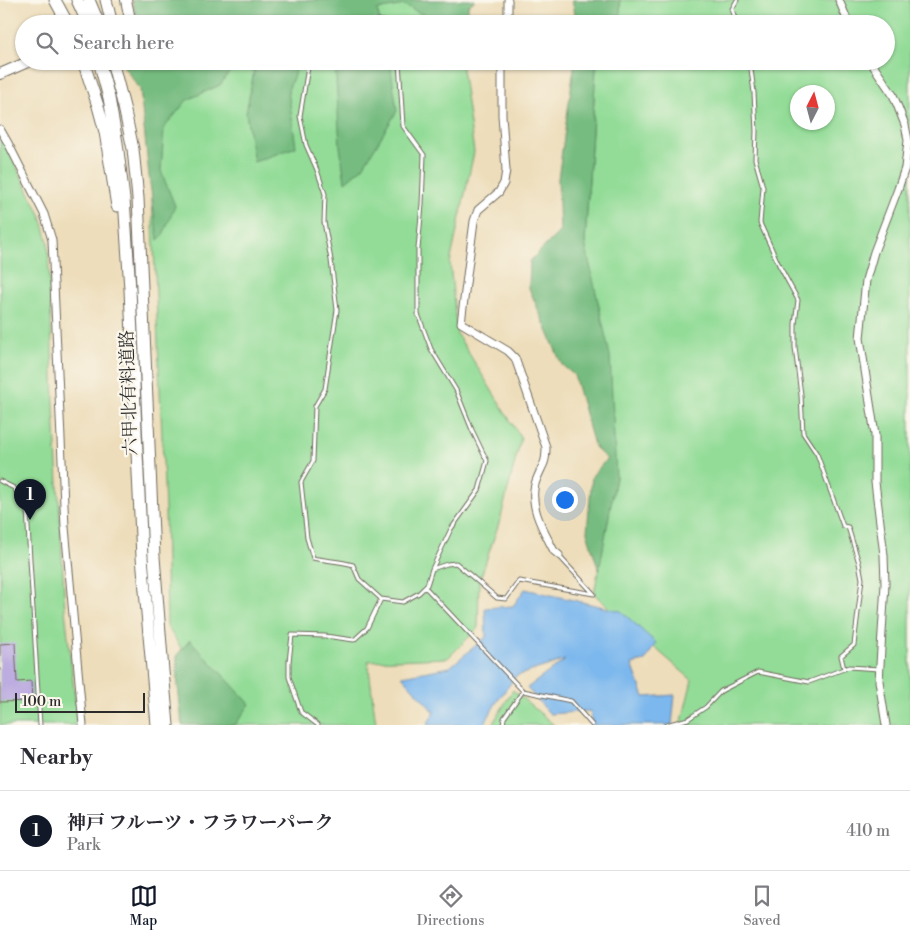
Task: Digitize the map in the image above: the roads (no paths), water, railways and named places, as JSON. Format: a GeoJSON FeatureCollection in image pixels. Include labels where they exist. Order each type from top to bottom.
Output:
{"type":"FeatureCollection","features":[{"type":"Feature","properties":{"kind":"main road"},"geometry":{"type":"LineString","coordinates":[[55,0],[64,15]]}},
{"type":"Feature","properties":{"kind":"main road"},"geometry":{"type":"LineString","coordinates":[[77,0],[88,15]]}},
{"type":"Feature","properties":{"kind":"main road"},"geometry":{"type":"LineString","coordinates":[[82,0],[90,15]]}},
{"type":"Feature","properties":{"kind":"main road"},"geometry":{"type":"LineString","coordinates":[[91,0],[93,15]]}},
{"type":"Feature","properties":{"kind":"main road"},"geometry":{"type":"LineString","coordinates":[[106,0],[110,15]]}},
{"type":"Feature","properties":{"kind":"main road"},"geometry":{"type":"LineString","coordinates":[[86,70],[105,132],[130,289]]}},
{"type":"Feature","properties":{"kind":"main road","name":"六甲北有料道路"},"geometry":{"type":"LineString","coordinates":[[102,70],[117,143],[124,199],[142,557],[157,725]]}},
{"type":"Feature","properties":{"kind":"main road","name":"六甲北有料道路"},"geometry":{"type":"LineString","coordinates":[[114,70],[133,149],[138,198],[154,557],[168,725]]}},
{"type":"Feature","properties":{"kind":"main road"},"geometry":{"type":"LineString","coordinates":[[122,70],[124,107]]}},
{"type":"Feature","properties":{"kind":"street"},"geometry":{"type":"LineString","coordinates":[[126,0],[129,15]]}},
{"type":"Feature","properties":{"kind":"street"},"geometry":{"type":"LineString","coordinates":[[508,0],[508,15]]}},
{"type":"Feature","properties":{"kind":"street"},"geometry":{"type":"LineString","coordinates":[[839,0],[845,15]]}},
{"type":"Feature","properties":{"kind":"street"},"geometry":{"type":"LineString","coordinates":[[0,74],[15,68]]}},
{"type":"Feature","properties":{"kind":"street"},"geometry":{"type":"LineString","coordinates":[[502,70],[502,115],[506,170],[504,183],[499,192],[478,210],[474,221],[461,323],[508,351],[515,358],[546,447],[545,462],[535,486],[534,498],[537,515],[554,551],[559,555]]}},
{"type":"Feature","properties":{"kind":"street"},"geometry":{"type":"LineString","coordinates":[[876,70],[895,101],[905,125],[908,140],[905,168],[874,252],[866,280],[860,338],[875,435],[875,482],[884,555],[885,584],[879,681],[886,725]]}},
{"type":"Feature","properties":{"kind":"street"},"geometry":{"type":"LineString","coordinates":[[0,129],[44,214],[52,240],[66,527],[83,725]]}},
{"type":"Feature","properties":{"kind":"lane"},"geometry":{"type":"LineString","coordinates":[[734,15],[732,9],[737,0]]}},
{"type":"Feature","properties":{"kind":"lane"},"geometry":{"type":"LineString","coordinates":[[308,70],[300,116],[306,145],[325,194],[324,222],[337,310],[325,389],[315,406],[313,461],[301,482],[307,538],[313,558],[353,565],[360,579],[381,600],[403,602],[419,593],[427,585],[432,569],[451,530],[479,490],[487,461],[456,390],[431,349],[418,314],[418,249],[424,156],[403,126],[400,70]]}},
{"type":"Feature","properties":{"kind":"lane"},"geometry":{"type":"LineString","coordinates":[[751,70],[754,93],[756,159],[763,187],[760,223],[779,265],[798,300],[795,347],[803,433],[817,454],[843,526],[848,527],[862,580],[854,645],[840,656],[844,669]]}},
{"type":"Feature","properties":{"kind":"lane"},"geometry":{"type":"LineString","coordinates":[[0,481],[14,488],[27,510],[40,725]]}},
{"type":"Feature","properties":{"kind":"lane"},"geometry":{"type":"LineString","coordinates":[[432,569],[456,562],[497,598],[506,599],[519,581],[594,594],[559,555]]}},
{"type":"Feature","properties":{"kind":"lane"},"geometry":{"type":"LineString","coordinates":[[425,587],[523,691],[571,701],[592,725]]}},
{"type":"Feature","properties":{"kind":"lane"},"geometry":{"type":"LineString","coordinates":[[318,725],[301,712],[289,677],[292,635],[325,636],[354,640],[367,628],[381,600]]}},
{"type":"Feature","properties":{"kind":"lane"},"geometry":{"type":"LineString","coordinates":[[666,725],[688,719],[706,707],[721,691],[758,672],[809,682],[849,667],[879,669]]}},
{"type":"Feature","properties":{"kind":"lane"},"geometry":{"type":"LineString","coordinates":[[503,725],[504,718],[523,691]]}},
{"type":"Feature","properties":{"kind":"water"},"geometry":{"type":"Polygon","coordinates":[[[525,589],[621,611],[656,643],[645,661],[632,664],[644,697],[675,695],[672,725],[592,725],[590,711],[550,714],[527,688],[565,660],[516,676],[496,703],[484,725],[427,725],[434,712],[402,676],[450,667],[486,637],[485,608],[513,606],[525,589]]]}},
{"type":"Feature","properties":{"kind":"place","name":"神戸 フルーツ・フラワーパーク"},"geometry":{"type":"Point","coordinates":[30,520]}}]}
